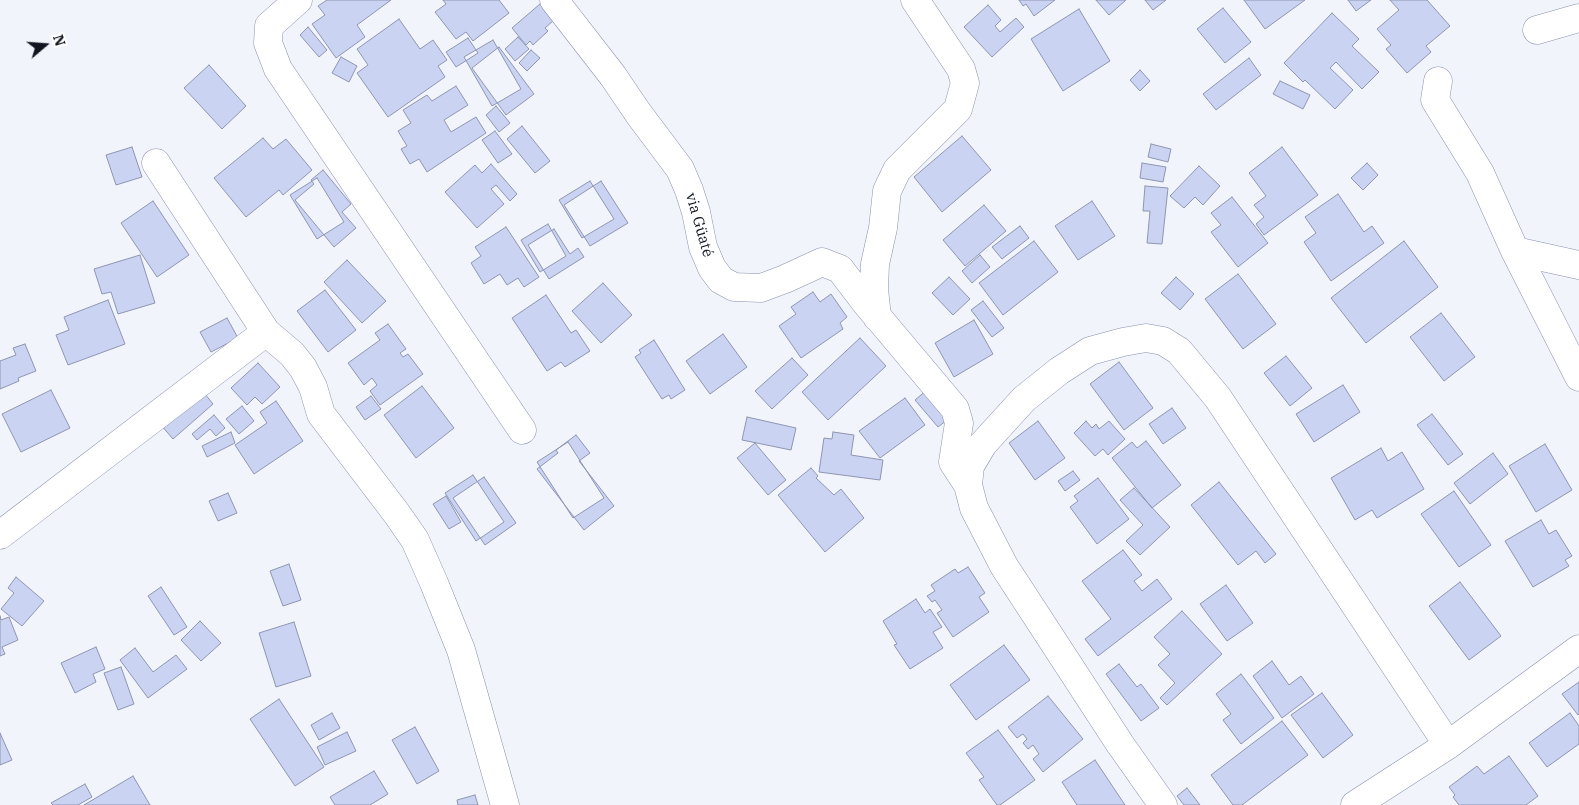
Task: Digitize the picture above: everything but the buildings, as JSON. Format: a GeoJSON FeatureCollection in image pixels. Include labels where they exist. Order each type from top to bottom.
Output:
{"type":"FeatureCollection","features":[{"type":"Feature","properties":{"kind":"street"},"geometry":{"type":"LineString","coordinates":[[298,0],[269,26],[268,43],[278,69],[522,430]]}},
{"type":"Feature","properties":{"kind":"street","name":"via Güaté"},"geometry":{"type":"LineString","coordinates":[[554,0],[613,76],[680,169],[696,212],[703,247],[712,268],[720,280],[734,287],[761,288],[785,280],[822,262],[840,269],[877,317],[955,409],[959,423],[953,462],[968,485]]}},
{"type":"Feature","properties":{"kind":"street"},"geometry":{"type":"LineString","coordinates":[[877,317],[874,289],[875,264],[884,228],[887,192],[896,170],[958,109],[965,83],[961,69],[915,0]]}},
{"type":"Feature","properties":{"kind":"street"},"geometry":{"type":"LineString","coordinates":[[1537,30],[1579,18]]}},
{"type":"Feature","properties":{"kind":"street"},"geometry":{"type":"LineString","coordinates":[[1438,81],[1436,100],[1480,173],[1515,251],[1579,377]]}},
{"type":"Feature","properties":{"kind":"street"},"geometry":{"type":"LineString","coordinates":[[156,163],[266,332],[292,354],[302,368],[313,387],[321,414],[415,540],[461,650],[505,805]]}},
{"type":"Feature","properties":{"kind":"street"},"geometry":{"type":"LineString","coordinates":[[1515,251],[1579,265]]}},
{"type":"Feature","properties":{"kind":"street"},"geometry":{"type":"LineString","coordinates":[[0,535],[266,332]]}},
{"type":"Feature","properties":{"kind":"street"},"geometry":{"type":"LineString","coordinates":[[1163,805],[1120,744],[1004,566],[974,508],[968,485],[970,466],[983,444],[1024,399],[1059,371],[1090,351],[1146,338],[1163,340],[1179,351],[1218,398],[1448,745]]}},
{"type":"Feature","properties":{"kind":"street"},"geometry":{"type":"LineString","coordinates":[[1355,805],[1448,745],[1579,649]]}}]}
